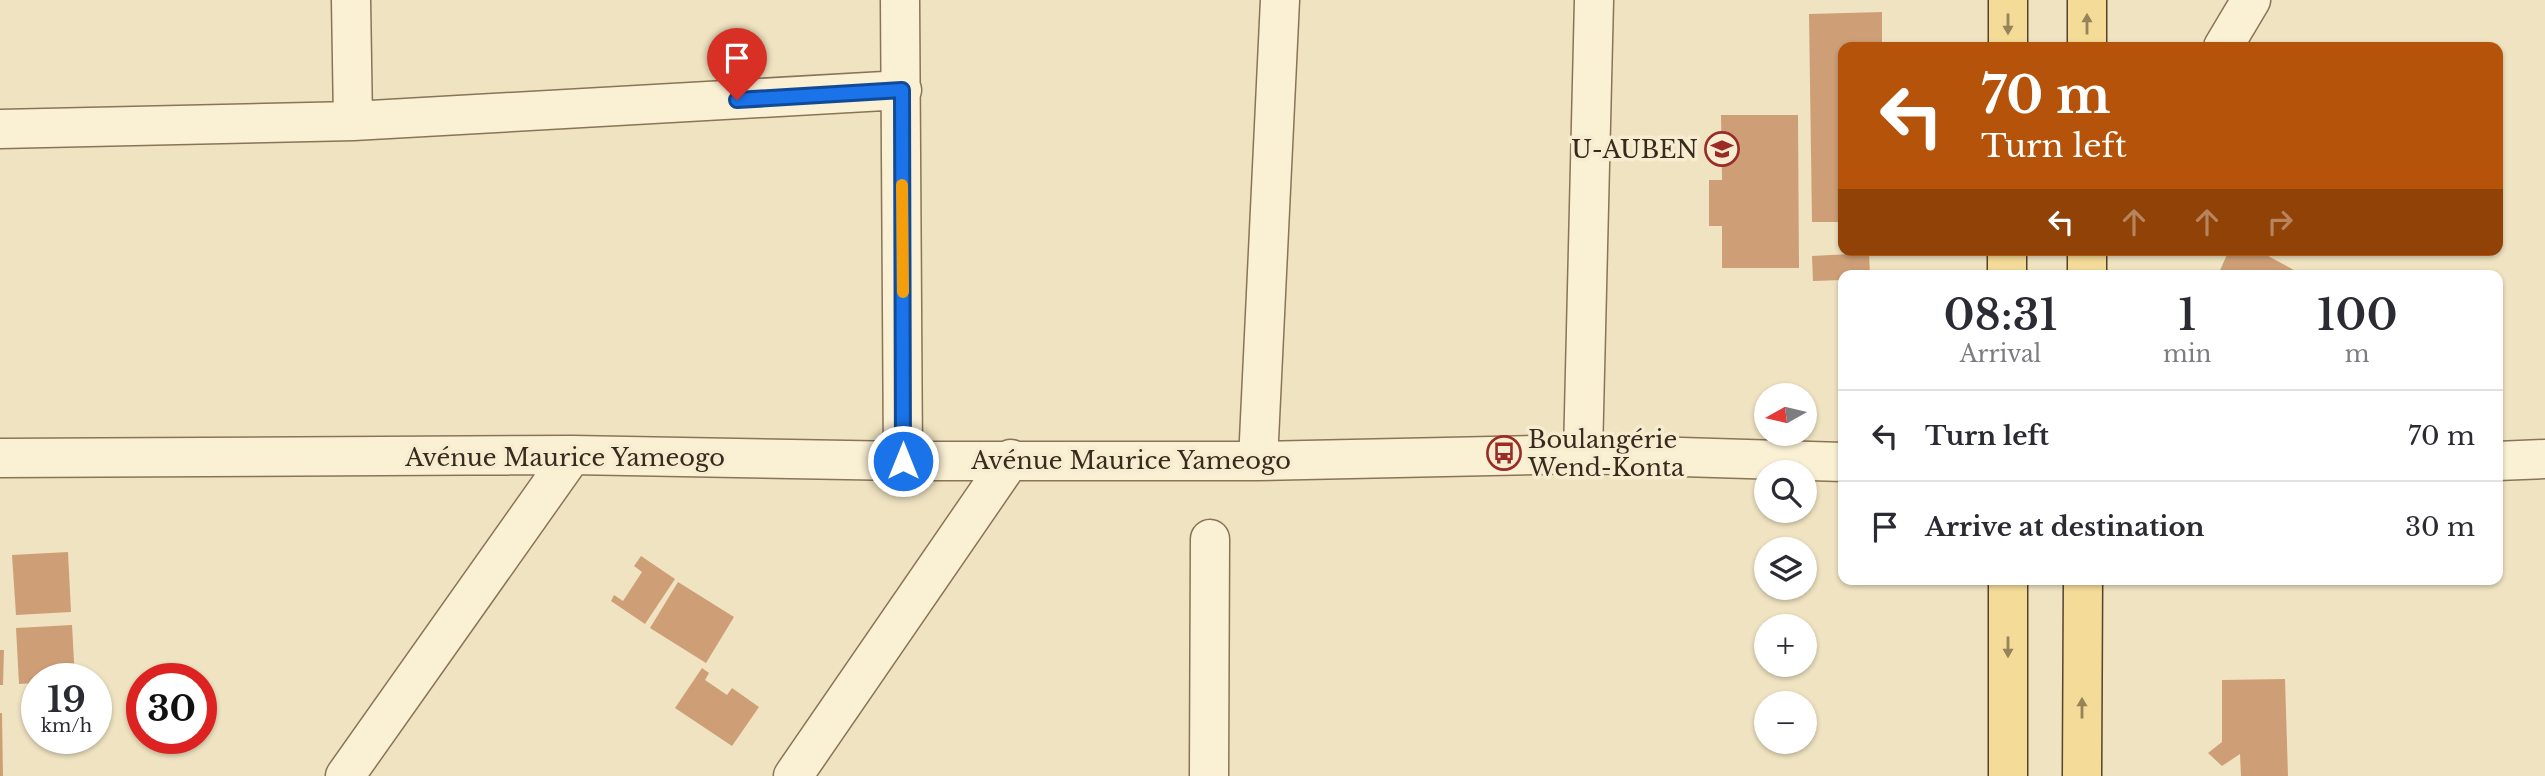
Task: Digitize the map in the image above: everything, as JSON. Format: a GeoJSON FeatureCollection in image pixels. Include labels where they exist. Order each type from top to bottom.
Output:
{"type":"FeatureCollection","features":[{"type":"Feature","properties":{"kind":"main road"},"geometry":{"type":"LineString","coordinates":[[2008,0],[2008,42]]}},
{"type":"Feature","properties":{"kind":"main road"},"geometry":{"type":"LineString","coordinates":[[2087,0],[2087,42]]}},
{"type":"Feature","properties":{"kind":"main road"},"geometry":{"type":"LineString","coordinates":[[2008,585],[2008,776]]}},
{"type":"Feature","properties":{"kind":"main road"},"geometry":{"type":"LineString","coordinates":[[2082,776],[2083,585]]}},
{"type":"Feature","properties":{"kind":"street"},"geometry":{"type":"LineString","coordinates":[[351,0],[353,121]]}},
{"type":"Feature","properties":{"kind":"street"},"geometry":{"type":"LineString","coordinates":[[900,0],[903,461]]}},
{"type":"Feature","properties":{"kind":"street"},"geometry":{"type":"LineString","coordinates":[[1258,461],[1280,0]]}},
{"type":"Feature","properties":{"kind":"street"},"geometry":{"type":"LineString","coordinates":[[1583,454],[1594,0]]}},
{"type":"Feature","properties":{"kind":"street"},"geometry":{"type":"LineString","coordinates":[[2226,42],[2251,0]]}},
{"type":"Feature","properties":{"kind":"street"},"geometry":{"type":"LineString","coordinates":[[0,130],[353,121],[902,90]]}},
{"type":"Feature","properties":{"kind":"street","name":"Avénue Maurice Yameogo"},"geometry":{"type":"LineString","coordinates":[[0,458],[572,455],[903,461],[1258,461],[1583,454],[1838,462]]}},
{"type":"Feature","properties":{"kind":"street"},"geometry":{"type":"LineString","coordinates":[[345,776],[572,455]]}},
{"type":"Feature","properties":{"kind":"street"},"geometry":{"type":"LineString","coordinates":[[793,776],[1011,459]]}},
{"type":"Feature","properties":{"kind":"street"},"geometry":{"type":"LineString","coordinates":[[2503,461],[2545,459]]}},
{"type":"Feature","properties":{"kind":"street"},"geometry":{"type":"LineString","coordinates":[[1209,776],[1210,539]]}},
{"type":"Feature","properties":{"kind":"building"},"geometry":{"type":"Polygon","coordinates":[[[1882,12],[1882,42],[1838,42],[1838,222],[1812,222],[1809,14],[1882,12]]]}},
{"type":"Feature","properties":{"kind":"building"},"geometry":{"type":"Polygon","coordinates":[[[1721,115],[1798,115],[1799,268],[1722,268],[1722,226],[1709,226],[1709,180],[1722,180],[1721,115]]]}},
{"type":"Feature","properties":{"kind":"building"},"geometry":{"type":"Polygon","coordinates":[[[1812,256],[1869,256],[1870,270],[1838,270],[1838,280],[1813,281],[1812,256]]]}},
{"type":"Feature","properties":{"kind":"building"},"geometry":{"type":"Polygon","coordinates":[[[2226,256],[2268,256],[2294,270],[2220,270],[2226,256]]]}},
{"type":"Feature","properties":{"kind":"building"},"geometry":{"type":"Polygon","coordinates":[[[68,552],[71,612],[16,615],[12,555],[68,552]]]}},
{"type":"Feature","properties":{"kind":"building"},"geometry":{"type":"Polygon","coordinates":[[[641,556],[675,579],[645,624],[611,601],[614,595],[623,601],[642,572],[634,566],[641,556]]]}},
{"type":"Feature","properties":{"kind":"building"},"geometry":{"type":"Polygon","coordinates":[[[678,582],[734,617],[706,663],[650,628],[678,582]]]}},
{"type":"Feature","properties":{"kind":"building"},"geometry":{"type":"Polygon","coordinates":[[[72,625],[74,663],[21,663],[19,684],[16,628],[72,625]]]}},
{"type":"Feature","properties":{"kind":"building"},"geometry":{"type":"Polygon","coordinates":[[[0,650],[4,650],[3,685],[0,685],[0,650]]]}},
{"type":"Feature","properties":{"kind":"building"},"geometry":{"type":"Polygon","coordinates":[[[702,668],[709,673],[705,680],[727,695],[732,688],[759,707],[732,746],[675,708],[702,668]]]}},
{"type":"Feature","properties":{"kind":"building"},"geometry":{"type":"Polygon","coordinates":[[[2285,679],[2288,776],[2241,776],[2240,754],[2222,766],[2208,753],[2222,742],[2222,680],[2285,679]]]}},
{"type":"Feature","properties":{"kind":"building"},"geometry":{"type":"Polygon","coordinates":[[[2,713],[3,776],[0,776],[2,713]]]}},
{"type":"Feature","properties":{"kind":"slow traffic"},"geometry":{"type":"LineString","coordinates":[[902,185],[903,292]]}},
{"type":"Feature","properties":{"kind":"place","name":"U-AUBEN"},"geometry":{"type":"Point","coordinates":[1722,149]}},
{"type":"Feature","properties":{"kind":"place","name":"Boulangérie Wend-Konta"},"geometry":{"type":"Point","coordinates":[1504,453]}},
{"type":"Feature","properties":{"kind":"route"},"geometry":{"type":"LineString","coordinates":[[737,100],[902,90],[903,461]]}}]}
